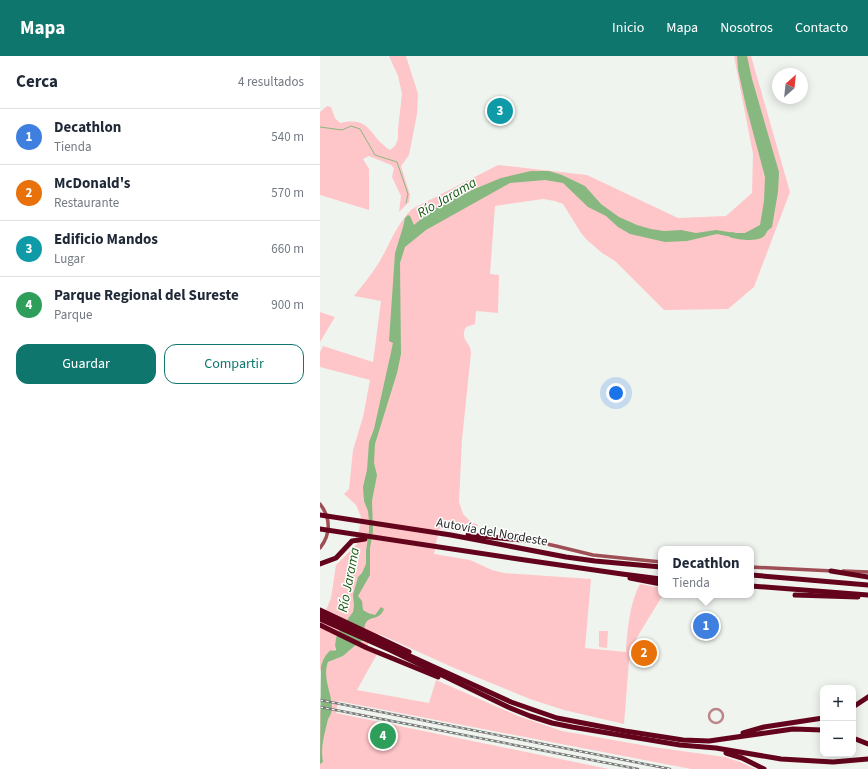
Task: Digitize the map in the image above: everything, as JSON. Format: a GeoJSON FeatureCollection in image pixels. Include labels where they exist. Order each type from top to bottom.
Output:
{"type":"FeatureCollection","features":[{"type":"Feature","properties":{"kind":"highway","name":"Autovía del Nordeste"},"geometry":{"type":"LineString","coordinates":[[320,515],[451,535],[574,558],[658,567]]}},
{"type":"Feature","properties":{"kind":"highway"},"geometry":{"type":"LineString","coordinates":[[320,529],[355,538]]}},
{"type":"Feature","properties":{"kind":"highway"},"geometry":{"type":"LineString","coordinates":[[451,535],[468,535],[533,541]]}},
{"type":"Feature","properties":{"kind":"highway","name":"Autovía del Nordeste"},"geometry":{"type":"LineString","coordinates":[[355,538],[378,539],[622,574],[658,578]]}},
{"type":"Feature","properties":{"kind":"highway"},"geometry":{"type":"LineString","coordinates":[[320,564],[336,558],[355,538]]}},
{"type":"Feature","properties":{"kind":"highway"},"geometry":{"type":"LineString","coordinates":[[831,571],[868,577]]}},
{"type":"Feature","properties":{"kind":"highway"},"geometry":{"type":"LineString","coordinates":[[622,574],[632,579],[658,583]]}},
{"type":"Feature","properties":{"kind":"highway"},"geometry":{"type":"LineString","coordinates":[[754,574],[868,585]]}},
{"type":"Feature","properties":{"kind":"highway"},"geometry":{"type":"LineString","coordinates":[[754,586],[868,596]]}},
{"type":"Feature","properties":{"kind":"highway"},"geometry":{"type":"LineString","coordinates":[[795,595],[868,596]]}},
{"type":"Feature","properties":{"kind":"highway"},"geometry":{"type":"LineString","coordinates":[[320,610],[339,623]]}},
{"type":"Feature","properties":{"kind":"highway"},"geometry":{"type":"LineString","coordinates":[[320,614],[496,695],[532,710],[557,718],[683,740],[709,741],[793,728],[820,730]]}},
{"type":"Feature","properties":{"kind":"highway"},"geometry":{"type":"LineString","coordinates":[[320,619],[339,623]]}},
{"type":"Feature","properties":{"kind":"highway"},"geometry":{"type":"LineString","coordinates":[[320,626],[530,716],[572,728],[798,761],[833,762],[868,758]]}},
{"type":"Feature","properties":{"kind":"highway"},"geometry":{"type":"LineString","coordinates":[[392,647],[485,696]]}},
{"type":"Feature","properties":{"kind":"highway"},"geometry":{"type":"LineString","coordinates":[[856,705],[868,697]]}},
{"type":"Feature","properties":{"kind":"highway"},"geometry":{"type":"LineString","coordinates":[[727,738],[764,727],[820,718]]}},
{"type":"Feature","properties":{"kind":"highway"},"geometry":{"type":"LineString","coordinates":[[856,739],[868,744]]}},
{"type":"Feature","properties":{"kind":"highway"},"geometry":{"type":"LineString","coordinates":[[695,747],[735,756],[764,769]]}},
{"type":"Feature","properties":{"kind":"main road"},"geometry":{"type":"LineString","coordinates":[[320,504],[324,509],[328,520],[328,530],[324,542],[320,548]]}},
{"type":"Feature","properties":{"kind":"main road"},"geometry":{"type":"LineString","coordinates":[[533,541],[592,555],[658,562]]}},
{"type":"Feature","properties":{"kind":"main road"},"geometry":{"type":"LineString","coordinates":[[320,545],[324,542]]}},
{"type":"Feature","properties":{"kind":"main road"},"geometry":{"type":"LineString","coordinates":[[754,566],[868,572]]}},
{"type":"Feature","properties":{"kind":"street"},"geometry":{"type":"LineString","coordinates":[[716,709],[720,710],[723,714],[723,718],[719,722],[712,721],[710,717],[712,711],[716,709]]}},
{"type":"Feature","properties":{"kind":"shaded area"},"geometry":{"type":"Polygon","coordinates":[[[389,56],[406,56],[418,94],[417,114],[409,155],[401,166],[410,195],[409,202],[399,212],[401,196],[392,177],[394,168],[391,165],[369,156],[363,159],[369,169],[369,210],[320,195],[320,112],[327,106],[331,107],[335,118],[340,123],[358,122],[368,128],[390,150],[395,146],[398,139],[402,94],[398,76],[389,56]]]}},
{"type":"Feature","properties":{"kind":"shaded area"},"geometry":{"type":"Polygon","coordinates":[[[734,56],[751,56],[790,192],[754,287],[728,309],[664,310],[615,261],[602,253],[587,240],[563,204],[543,199],[495,206],[490,274],[499,275],[498,313],[476,311],[475,324],[466,327],[464,331],[464,335],[471,353],[462,439],[459,502],[463,514],[470,521],[478,525],[474,532],[439,529],[434,554],[470,560],[492,570],[504,573],[591,579],[585,648],[626,652],[631,608],[640,584],[658,587],[658,598],[661,598],[636,639],[629,661],[624,724],[564,710],[530,699],[452,667],[379,634],[369,642],[365,650],[377,654],[357,690],[429,703],[436,680],[518,716],[562,731],[653,747],[725,757],[755,769],[691,769],[338,701],[336,713],[609,769],[320,769],[320,710],[330,712],[332,702],[325,683],[324,672],[328,662],[343,656],[363,640],[350,634],[336,638],[336,648],[320,671],[320,625],[331,598],[336,565],[357,544],[361,517],[356,505],[344,494],[349,489],[353,450],[363,417],[370,380],[320,367],[320,352],[323,346],[373,362],[381,301],[354,296],[378,264],[401,222],[412,209],[498,165],[587,175],[678,218],[726,216],[752,193],[753,154],[734,56]]]}},
{"type":"Feature","properties":{"kind":"shaded area"},"geometry":{"type":"Polygon","coordinates":[[[737,56],[747,56],[752,79],[779,172],[778,192],[772,227],[765,233],[748,238],[717,234],[687,241],[665,242],[630,234],[618,227],[606,216],[588,207],[563,183],[545,180],[510,183],[426,230],[405,247],[400,263],[401,354],[397,373],[375,444],[374,463],[377,475],[372,501],[373,531],[370,548],[370,575],[358,596],[362,601],[363,610],[368,613],[375,615],[381,607],[384,609],[378,617],[371,619],[365,624],[364,640],[358,643],[343,656],[328,662],[326,677],[332,707],[323,740],[323,762],[320,764],[321,667],[323,659],[327,654],[331,650],[336,650],[336,638],[339,631],[353,612],[353,595],[358,577],[362,573],[366,564],[369,521],[368,511],[364,501],[363,487],[367,470],[369,442],[374,429],[393,343],[389,341],[395,253],[405,218],[408,215],[410,216],[414,225],[432,210],[472,190],[501,178],[531,171],[549,171],[562,175],[585,186],[601,204],[619,217],[637,225],[664,231],[681,230],[696,233],[716,230],[745,233],[760,225],[764,201],[765,177],[746,106],[738,70],[737,56]]]}},
{"type":"Feature","properties":{"kind":"shaded area"},"geometry":{"type":"Polygon","coordinates":[[[320,312],[335,317],[320,342],[320,312]]]}},
{"type":"Feature","properties":{"kind":"shaded area"},"geometry":{"type":"Polygon","coordinates":[[[599,631],[608,631],[607,648],[599,647],[599,631]]]}},
{"type":"Feature","properties":{"kind":"waterway"},"geometry":{"type":"LineString","coordinates":[[320,127],[342,130],[351,126],[360,129],[375,155],[397,162],[408,194],[406,203]]}},
{"type":"Feature","properties":{"kind":"waterway","name":"Río Jarama"},"geometry":{"type":"LineString","coordinates":[[732,235],[755,237],[763,234],[766,227]]}},
{"type":"Feature","properties":{"kind":"railway"},"geometry":{"type":"LineString","coordinates":[[320,700],[670,769]]}},
{"type":"Feature","properties":{"kind":"railway"},"geometry":{"type":"LineString","coordinates":[[320,707],[638,769]]}},
{"type":"Feature","properties":{"kind":"place","name":"Edificio Mandos"},"geometry":{"type":"Point","coordinates":[500,111]}},
{"type":"Feature","properties":{"kind":"place","name":"Decathlon"},"geometry":{"type":"Point","coordinates":[706,626]}},
{"type":"Feature","properties":{"kind":"place","name":"McDonald's"},"geometry":{"type":"Point","coordinates":[644,653]}},
{"type":"Feature","properties":{"kind":"place","name":"Parque Regional del Sureste"},"geometry":{"type":"Point","coordinates":[383,736]}}]}
